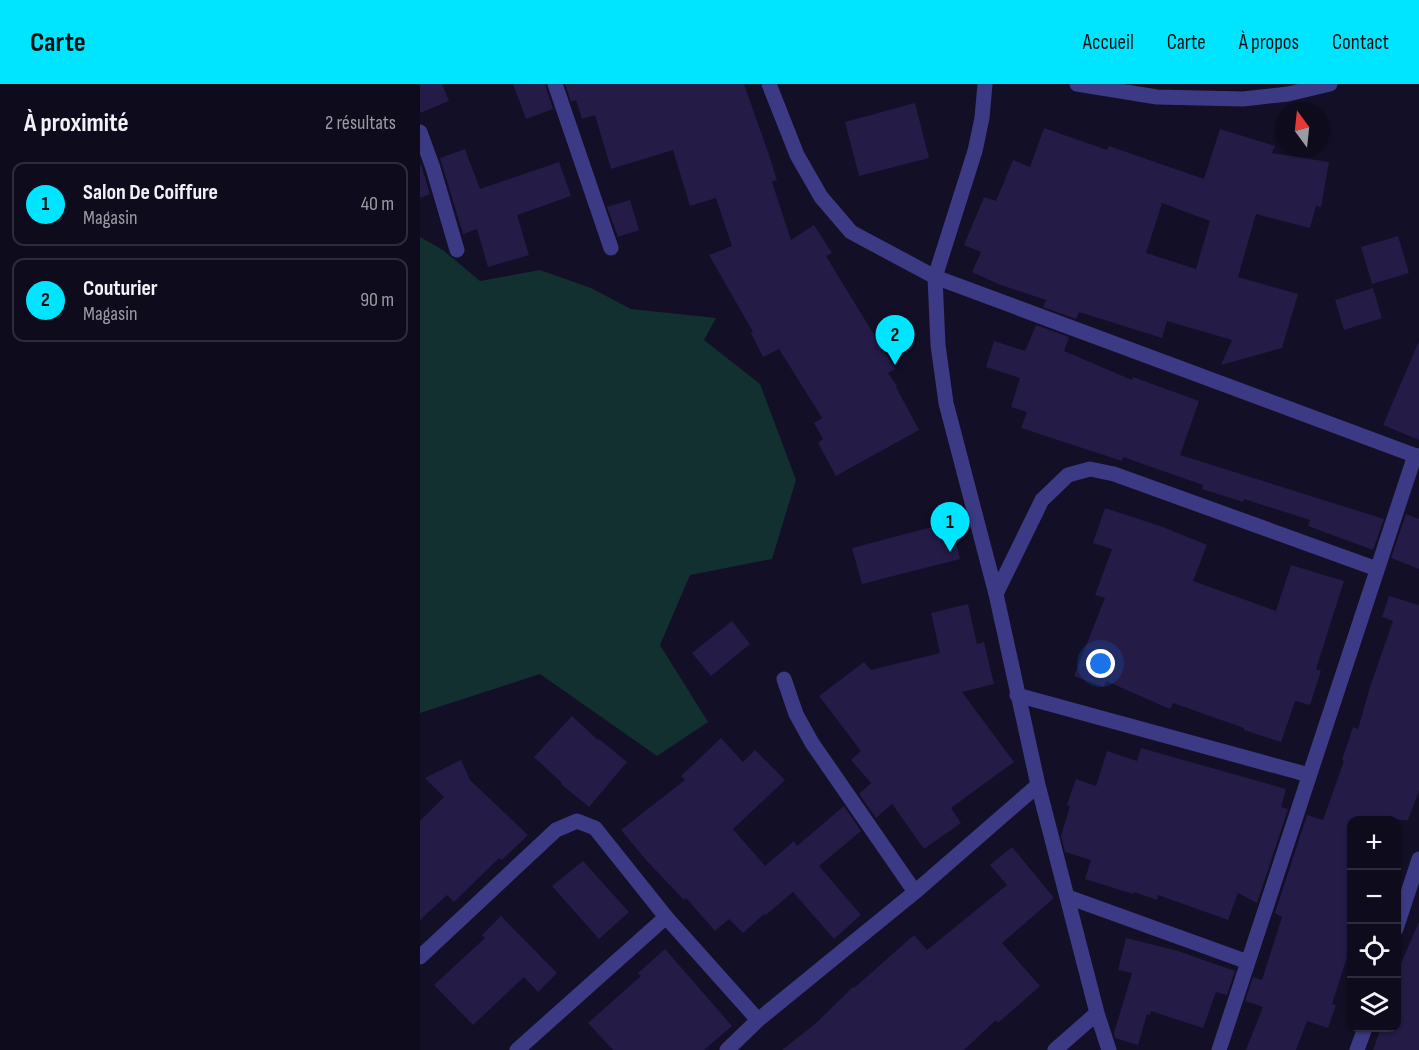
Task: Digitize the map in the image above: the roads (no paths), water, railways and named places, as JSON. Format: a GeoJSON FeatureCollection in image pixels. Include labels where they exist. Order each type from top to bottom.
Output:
{"type":"FeatureCollection","features":[{"type":"Feature","properties":{"kind":"street"},"geometry":{"type":"LineString","coordinates":[[555,84],[611,248]]}},
{"type":"Feature","properties":{"kind":"street"},"geometry":{"type":"LineString","coordinates":[[769,84],[797,155],[821,197],[851,232],[935,278],[1417,456],[1377,570],[1219,1050]]}},
{"type":"Feature","properties":{"kind":"street"},"geometry":{"type":"LineString","coordinates":[[985,84],[982,118],[975,151],[935,278],[938,345],[946,403],[996,594],[1038,785],[1097,1013],[1109,1050]]}},
{"type":"Feature","properties":{"kind":"street"},"geometry":{"type":"LineString","coordinates":[[1077,84],[1157,97],[1243,91],[1288,94],[1330,84]]}},
{"type":"Feature","properties":{"kind":"street"},"geometry":{"type":"LineString","coordinates":[[420,132],[457,250]]}},
{"type":"Feature","properties":{"kind":"street"},"geometry":{"type":"LineString","coordinates":[[996,594],[1042,500],[1068,475],[1090,469],[1114,474],[1377,570]]}},
{"type":"Feature","properties":{"kind":"street"},"geometry":{"type":"LineString","coordinates":[[784,679],[796,714],[812,743],[915,892]]}},
{"type":"Feature","properties":{"kind":"street"},"geometry":{"type":"LineString","coordinates":[[1017,695],[1309,775]]}},
{"type":"Feature","properties":{"kind":"street"},"geometry":{"type":"LineString","coordinates":[[727,1050],[758,1020],[915,892],[1038,785]]}},
{"type":"Feature","properties":{"kind":"street"},"geometry":{"type":"LineString","coordinates":[[420,957],[556,830],[577,821],[595,828],[666,917],[758,1020]]}},
{"type":"Feature","properties":{"kind":"street"},"geometry":{"type":"LineString","coordinates":[[1398,924],[1419,859]]}},
{"type":"Feature","properties":{"kind":"street"},"geometry":{"type":"LineString","coordinates":[[1068,897],[1248,962]]}},
{"type":"Feature","properties":{"kind":"street"},"geometry":{"type":"LineString","coordinates":[[517,1050],[666,917]]}},
{"type":"Feature","properties":{"kind":"street"},"geometry":{"type":"LineString","coordinates":[[1055,1050],[1097,1013]]}},
{"type":"Feature","properties":{"kind":"street"},"geometry":{"type":"LineString","coordinates":[[1357,1050],[1364,1032]]}},
{"type":"Feature","properties":{"kind":"place","name":"Couturier"},"geometry":{"type":"Point","coordinates":[895,365]}},
{"type":"Feature","properties":{"kind":"place","name":"Salon De Coiffure"},"geometry":{"type":"Point","coordinates":[950,552]}}]}
